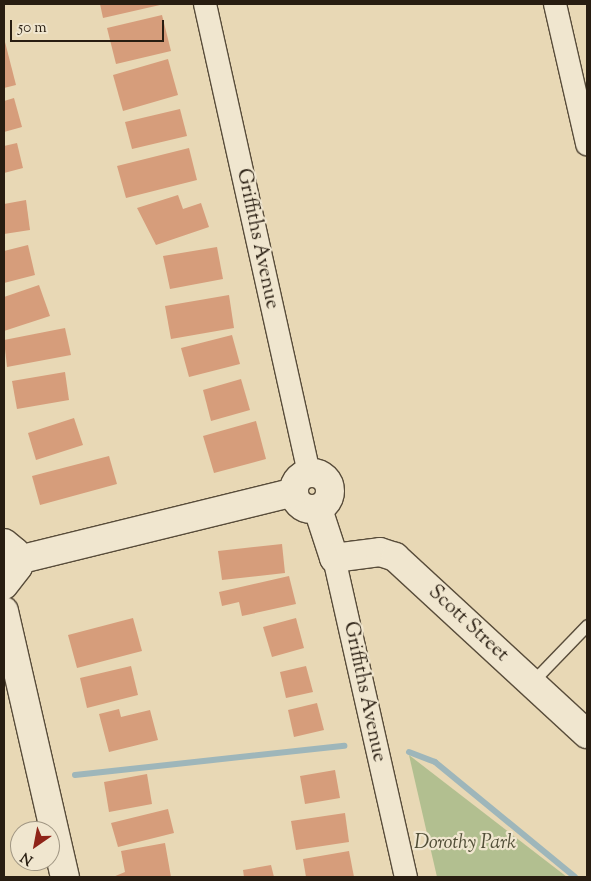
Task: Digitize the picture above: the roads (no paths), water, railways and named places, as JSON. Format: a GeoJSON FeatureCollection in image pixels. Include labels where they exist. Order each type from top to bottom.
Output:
{"type":"FeatureCollection","features":[{"type":"Feature","properties":{"kind":"street","name":"Griffiths Avenue"},"geometry":{"type":"LineString","coordinates":[[205,4],[302,483],[304,508],[318,509],[334,558],[406,877]]}},
{"type":"Feature","properties":{"kind":"street"},"geometry":{"type":"LineString","coordinates":[[555,4],[587,144]]}},
{"type":"Feature","properties":{"kind":"street"},"geometry":{"type":"LineString","coordinates":[[4,585],[16,574],[11,552],[302,483]]}},
{"type":"Feature","properties":{"kind":"street","name":"Scott Street"},"geometry":{"type":"LineString","coordinates":[[334,558],[380,552],[395,558],[587,734]]}},
{"type":"Feature","properties":{"kind":"street"},"geometry":{"type":"LineString","coordinates":[[4,611],[65,877]]}},
{"type":"Feature","properties":{"kind":"lane"},"geometry":{"type":"LineString","coordinates":[[532,682],[587,626]]}},
{"type":"Feature","properties":{"kind":"waterway"},"geometry":{"type":"LineString","coordinates":[[75,775],[344,746]]}},
{"type":"Feature","properties":{"kind":"waterway"},"geometry":{"type":"LineString","coordinates":[[409,752],[435,762],[575,877]]}},
{"type":"Feature","properties":{"kind":"park label","name":"Dorothy Park"},"geometry":{"type":"Point","coordinates":[465,843]}}]}
